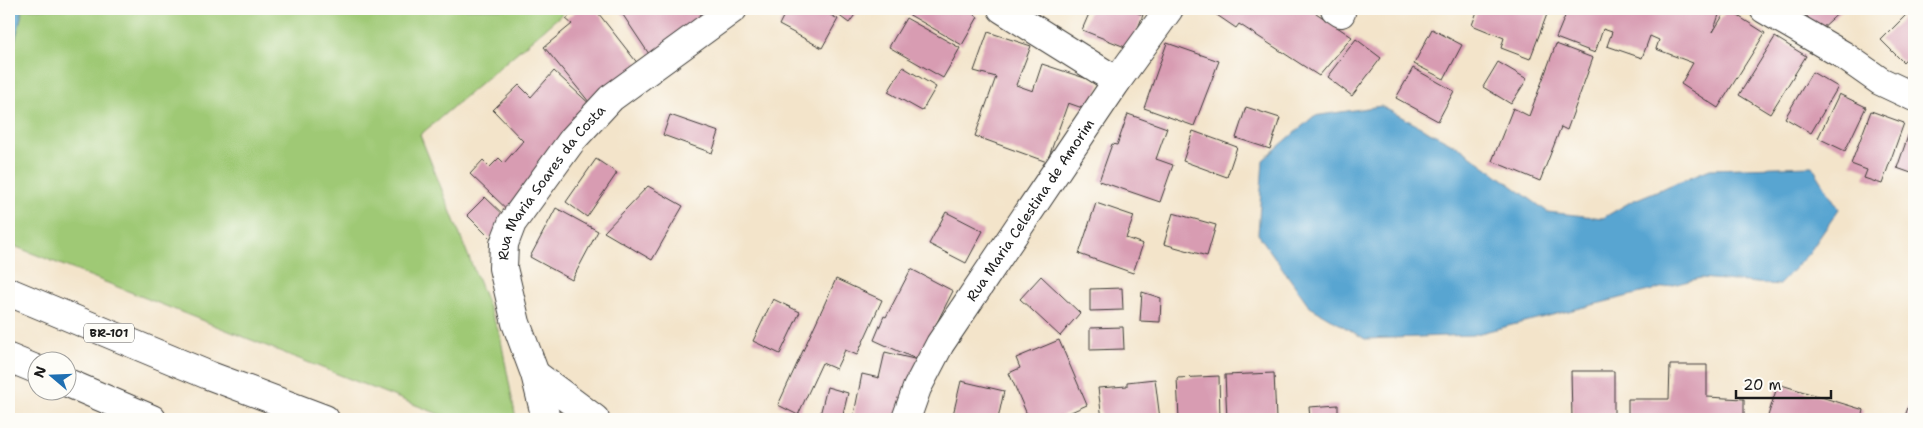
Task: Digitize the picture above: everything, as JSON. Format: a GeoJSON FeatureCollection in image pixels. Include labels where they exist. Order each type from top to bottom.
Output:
{"type":"FeatureCollection","features":[{"type":"Feature","properties":{"kind":"main road","name":"Rua Maria Soares da Costa"},"geometry":{"type":"LineString","coordinates":[[546,419],[535,374],[516,323],[503,268],[504,244],[512,223],[573,139],[611,98],[733,9]]}},
{"type":"Feature","properties":{"kind":"main road"},"geometry":{"type":"LineString","coordinates":[[1002,9],[1117,81]]}},
{"type":"Feature","properties":{"kind":"main road","name":"Rua Maria Celestina de Amorim"},"geometry":{"type":"LineString","coordinates":[[906,419],[917,388],[940,344],[1117,81],[1169,9]]}},
{"type":"Feature","properties":{"kind":"main road"},"geometry":{"type":"LineString","coordinates":[[1764,9],[1843,55],[1880,81],[1914,97]]}},
{"type":"Feature","properties":{"kind":"main road","name":"BR-101"},"geometry":{"type":"LineString","coordinates":[[9,292],[208,375],[325,419]]}},
{"type":"Feature","properties":{"kind":"main road"},"geometry":{"type":"LineString","coordinates":[[9,358],[28,366]]}},
{"type":"Feature","properties":{"kind":"main road"},"geometry":{"type":"LineString","coordinates":[[535,374],[595,419]]}},
{"type":"Feature","properties":{"kind":"main road"},"geometry":{"type":"LineString","coordinates":[[78,387],[152,419]]}},
{"type":"Feature","properties":{"kind":"green space"},"geometry":{"type":"Polygon","coordinates":[[[23,9],[568,9],[420,135],[500,335],[516,419],[451,419],[9,244],[9,65],[23,9]]]}},
{"type":"Feature","properties":{"kind":"water"},"geometry":{"type":"Polygon","coordinates":[[[9,9],[23,9],[9,65],[9,9]]]}},
{"type":"Feature","properties":{"kind":"water"},"geometry":{"type":"Polygon","coordinates":[[[1381,106],[1460,148],[1548,212],[1603,218],[1632,201],[1710,169],[1812,166],[1839,209],[1809,253],[1779,285],[1701,278],[1472,335],[1365,339],[1310,307],[1258,234],[1263,160],[1314,116],[1381,106]]]}},
{"type":"Feature","properties":{"kind":"building"},"geometry":{"type":"Polygon","coordinates":[[[579,9],[595,9],[642,69],[594,108],[544,47],[572,24],[566,19],[579,9]]]}},
{"type":"Feature","properties":{"kind":"building"},"geometry":{"type":"Polygon","coordinates":[[[619,9],[726,9],[651,57],[619,9]]]}},
{"type":"Feature","properties":{"kind":"building"},"geometry":{"type":"Polygon","coordinates":[[[787,9],[819,9],[838,19],[822,48],[779,25],[787,9]]]}},
{"type":"Feature","properties":{"kind":"building"},"geometry":{"type":"Polygon","coordinates":[[[830,9],[859,9],[849,23],[830,9]]]}},
{"type":"Feature","properties":{"kind":"building"},"geometry":{"type":"Polygon","coordinates":[[[911,9],[965,9],[978,17],[962,45],[908,14],[911,9]]]}},
{"type":"Feature","properties":{"kind":"building"},"geometry":{"type":"Polygon","coordinates":[[[1091,9],[1128,9],[1143,15],[1130,49],[1082,30],[1091,9]]]}},
{"type":"Feature","properties":{"kind":"building"},"geometry":{"type":"Polygon","coordinates":[[[1208,9],[1310,9],[1352,37],[1319,76],[1239,24],[1236,28],[1208,9]]]}},
{"type":"Feature","properties":{"kind":"building"},"geometry":{"type":"Polygon","coordinates":[[[1478,9],[1549,9],[1530,59],[1501,48],[1504,38],[1472,25],[1478,9]]]}},
{"type":"Feature","properties":{"kind":"building"},"geometry":{"type":"Polygon","coordinates":[[[1568,9],[1721,9],[1713,32],[1727,9],[1765,33],[1718,108],[1681,84],[1693,63],[1656,49],[1659,40],[1650,36],[1642,58],[1607,46],[1612,32],[1603,29],[1595,53],[1556,38],[1568,9]]]}},
{"type":"Feature","properties":{"kind":"building"},"geometry":{"type":"Polygon","coordinates":[[[1800,9],[1843,9],[1820,30],[1800,9]]]}},
{"type":"Feature","properties":{"kind":"building"},"geometry":{"type":"Polygon","coordinates":[[[1914,9],[1914,50],[1903,62],[1881,40],[1914,9]]]}},
{"type":"Feature","properties":{"kind":"building"},"geometry":{"type":"Polygon","coordinates":[[[906,18],[960,48],[943,78],[889,47],[906,18]]]}},
{"type":"Feature","properties":{"kind":"building"},"geometry":{"type":"Polygon","coordinates":[[[1432,29],[1462,45],[1444,79],[1414,64],[1432,29]]]}},
{"type":"Feature","properties":{"kind":"building"},"geometry":{"type":"Polygon","coordinates":[[[988,32],[1031,46],[1016,85],[1033,91],[1042,64],[1100,83],[1091,111],[1068,103],[1047,162],[975,136],[996,77],[974,71],[988,32]]]}},
{"type":"Feature","properties":{"kind":"building"},"geometry":{"type":"Polygon","coordinates":[[[1775,37],[1806,56],[1770,114],[1739,95],[1775,37]]]}},
{"type":"Feature","properties":{"kind":"building"},"geometry":{"type":"Polygon","coordinates":[[[1356,39],[1381,58],[1352,96],[1327,77],[1356,39]]]}},
{"type":"Feature","properties":{"kind":"building"},"geometry":{"type":"Polygon","coordinates":[[[1167,43],[1219,61],[1194,126],[1144,108],[1167,43]]]}},
{"type":"Feature","properties":{"kind":"building"},"geometry":{"type":"Polygon","coordinates":[[[1556,44],[1593,58],[1567,130],[1561,127],[1540,181],[1492,161],[1513,108],[1529,116],[1556,44]]]}},
{"type":"Feature","properties":{"kind":"building"},"geometry":{"type":"Polygon","coordinates":[[[1498,62],[1527,79],[1511,104],[1483,87],[1498,62]]]}},
{"type":"Feature","properties":{"kind":"building"},"geometry":{"type":"Polygon","coordinates":[[[903,67],[936,87],[922,111],[888,92],[903,67]]]}},
{"type":"Feature","properties":{"kind":"building"},"geometry":{"type":"Polygon","coordinates":[[[1413,68],[1454,91],[1438,121],[1396,98],[1413,68]]]}},
{"type":"Feature","properties":{"kind":"building"},"geometry":{"type":"Polygon","coordinates":[[[554,71],[594,108],[513,215],[470,174],[483,160],[490,167],[499,158],[504,163],[523,141],[493,110],[519,85],[531,97],[554,71]]]}},
{"type":"Feature","properties":{"kind":"building"},"geometry":{"type":"Polygon","coordinates":[[[1812,72],[1838,87],[1811,133],[1785,118],[1812,72]]]}},
{"type":"Feature","properties":{"kind":"building"},"geometry":{"type":"Polygon","coordinates":[[[1839,94],[1866,107],[1845,151],[1818,138],[1839,94]]]}},
{"type":"Feature","properties":{"kind":"building"},"geometry":{"type":"Polygon","coordinates":[[[1246,107],[1280,118],[1270,149],[1236,138],[1246,107]]]}},
{"type":"Feature","properties":{"kind":"building"},"geometry":{"type":"Polygon","coordinates":[[[1871,111],[1904,123],[1882,184],[1864,178],[1867,170],[1851,164],[1871,111]]]}},
{"type":"Feature","properties":{"kind":"building"},"geometry":{"type":"Polygon","coordinates":[[[1128,114],[1167,128],[1156,159],[1173,165],[1160,202],[1099,181],[1112,144],[1117,145],[1128,114]]]}},
{"type":"Feature","properties":{"kind":"building"},"geometry":{"type":"Polygon","coordinates":[[[670,115],[719,132],[712,153],[663,135],[670,115]]]}},
{"type":"Feature","properties":{"kind":"building"},"geometry":{"type":"Polygon","coordinates":[[[1910,130],[1914,131],[1914,174],[1897,168],[1910,130]]]}},
{"type":"Feature","properties":{"kind":"building"},"geometry":{"type":"Polygon","coordinates":[[[1193,131],[1237,147],[1227,177],[1183,161],[1193,131]]]}},
{"type":"Feature","properties":{"kind":"building"},"geometry":{"type":"Polygon","coordinates":[[[596,159],[617,173],[587,217],[566,202],[596,159]]]}},
{"type":"Feature","properties":{"kind":"building"},"geometry":{"type":"Polygon","coordinates":[[[648,186],[683,206],[652,260],[604,232],[648,186]]]}},
{"type":"Feature","properties":{"kind":"building"},"geometry":{"type":"Polygon","coordinates":[[[485,197],[508,219],[490,238],[467,215],[485,197]]]}},
{"type":"Feature","properties":{"kind":"building"},"geometry":{"type":"Polygon","coordinates":[[[1096,203],[1134,216],[1126,238],[1143,244],[1133,273],[1079,254],[1096,203]]]}},
{"type":"Feature","properties":{"kind":"building"},"geometry":{"type":"Polygon","coordinates":[[[556,208],[598,231],[572,280],[530,257],[556,208]]]}},
{"type":"Feature","properties":{"kind":"building"},"geometry":{"type":"Polygon","coordinates":[[[946,212],[983,231],[966,263],[929,244],[946,212]]]}},
{"type":"Feature","properties":{"kind":"building"},"geometry":{"type":"Polygon","coordinates":[[[1173,213],[1216,225],[1207,256],[1164,244],[1173,213]]]}},
{"type":"Feature","properties":{"kind":"building"},"geometry":{"type":"Polygon","coordinates":[[[911,269],[953,291],[918,360],[874,340],[884,316],[886,317],[911,269]]]}},
{"type":"Feature","properties":{"kind":"building"},"geometry":{"type":"Polygon","coordinates":[[[1041,276],[1080,313],[1060,336],[1020,299],[1041,276]]]}},
{"type":"Feature","properties":{"kind":"building"},"geometry":{"type":"Polygon","coordinates":[[[836,279],[882,300],[857,355],[845,350],[836,369],[822,363],[798,415],[778,405],[836,279]]]}},
{"type":"Feature","properties":{"kind":"building"},"geometry":{"type":"Polygon","coordinates":[[[1122,288],[1123,310],[1090,311],[1090,289],[1122,288]]]}},
{"type":"Feature","properties":{"kind":"building"},"geometry":{"type":"Polygon","coordinates":[[[1142,292],[1161,298],[1160,322],[1140,321],[1142,292]]]}},
{"type":"Feature","properties":{"kind":"building"},"geometry":{"type":"Polygon","coordinates":[[[773,299],[800,312],[780,354],[753,341],[773,299]]]}},
{"type":"Feature","properties":{"kind":"building"},"geometry":{"type":"Polygon","coordinates":[[[1123,327],[1124,349],[1090,350],[1090,328],[1123,327]]]}},
{"type":"Feature","properties":{"kind":"building"},"geometry":{"type":"Polygon","coordinates":[[[1059,340],[1087,405],[1055,419],[1029,419],[1009,373],[1020,368],[1016,358],[1059,340]]]}},
{"type":"Feature","properties":{"kind":"building"},"geometry":{"type":"Polygon","coordinates":[[[885,352],[918,360],[905,419],[853,419],[862,374],[879,378],[885,352]]]}},
{"type":"Feature","properties":{"kind":"building"},"geometry":{"type":"Polygon","coordinates":[[[1670,365],[1707,365],[1707,397],[1744,399],[1744,419],[1628,419],[1628,399],[1669,399],[1670,365]]]}},
{"type":"Feature","properties":{"kind":"building"},"geometry":{"type":"Polygon","coordinates":[[[1571,371],[1614,371],[1614,419],[1572,419],[1571,371]]]}},
{"type":"Feature","properties":{"kind":"building"},"geometry":{"type":"Polygon","coordinates":[[[1274,373],[1276,419],[1227,419],[1225,375],[1274,373]]]}},
{"type":"Feature","properties":{"kind":"building"},"geometry":{"type":"Polygon","coordinates":[[[1219,376],[1220,419],[1179,419],[1177,378],[1219,376]]]}},
{"type":"Feature","properties":{"kind":"building"},"geometry":{"type":"Polygon","coordinates":[[[1155,379],[1160,419],[1102,419],[1098,388],[1127,386],[1127,382],[1155,379]]]}},
{"type":"Feature","properties":{"kind":"building"},"geometry":{"type":"Polygon","coordinates":[[[961,381],[1004,391],[998,419],[952,419],[961,381]]]}},
{"type":"Feature","properties":{"kind":"building"},"geometry":{"type":"Polygon","coordinates":[[[1778,384],[1864,410],[1862,419],[1767,419],[1778,384]]]}},
{"type":"Feature","properties":{"kind":"building"},"geometry":{"type":"Polygon","coordinates":[[[827,387],[848,393],[842,419],[819,419],[827,387]]]}},
{"type":"Feature","properties":{"kind":"building"},"geometry":{"type":"Polygon","coordinates":[[[1911,399],[1914,400],[1914,419],[1904,419],[1911,399]]]}},
{"type":"Feature","properties":{"kind":"building"},"geometry":{"type":"Polygon","coordinates":[[[1338,405],[1338,419],[1310,419],[1309,407],[1338,405]]]}}]}
